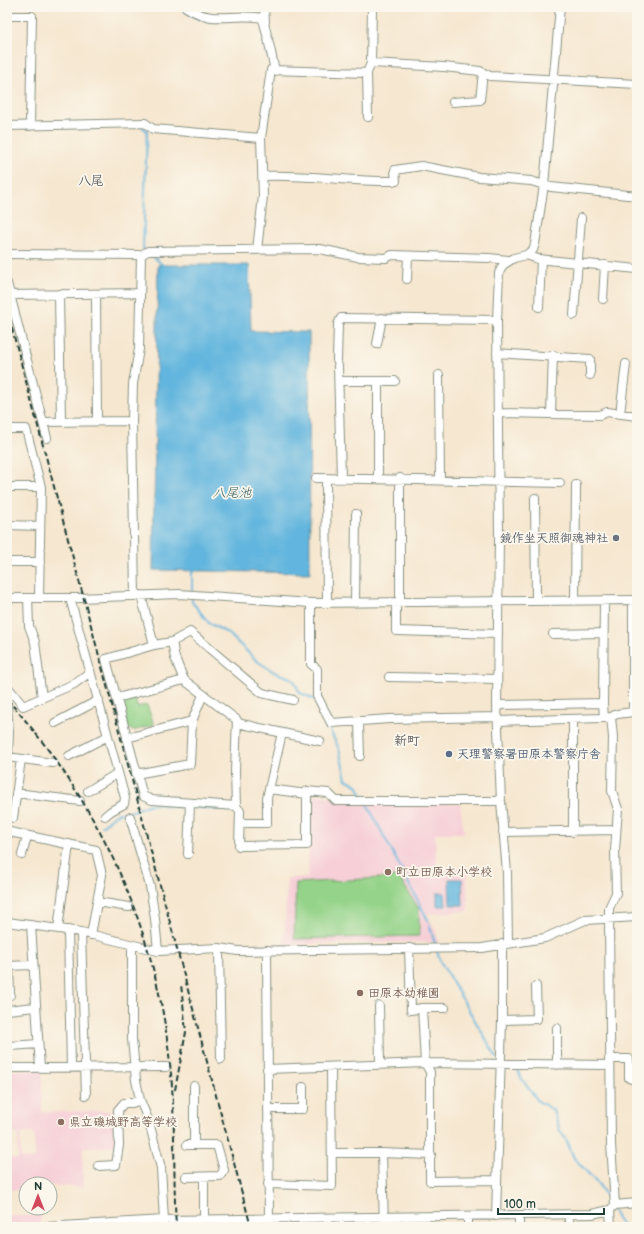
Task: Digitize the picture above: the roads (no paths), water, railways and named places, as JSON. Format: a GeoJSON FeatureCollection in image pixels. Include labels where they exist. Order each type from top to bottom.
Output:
{"type":"FeatureCollection","features":[{"type":"Feature","properties":{"kind":"street"},"geometry":{"type":"LineString","coordinates":[[186,7],[206,17],[254,17],[262,18],[265,22]]}},
{"type":"Feature","properties":{"kind":"street"},"geometry":{"type":"LineString","coordinates":[[264,7],[267,38],[275,70]]}},
{"type":"Feature","properties":{"kind":"street"},"geometry":{"type":"LineString","coordinates":[[368,117],[367,73],[371,63],[372,7]]}},
{"type":"Feature","properties":{"kind":"street"},"geometry":{"type":"LineString","coordinates":[[7,254],[141,255],[148,251],[320,249],[358,257],[386,258],[392,255],[508,260],[526,255],[533,250],[535,244],[544,185],[552,80],[560,7]]}},
{"type":"Feature","properties":{"kind":"street"},"geometry":{"type":"LineString","coordinates":[[7,16],[32,16],[30,126]]}},
{"type":"Feature","properties":{"kind":"street"},"geometry":{"type":"LineString","coordinates":[[371,63],[444,67],[483,73],[490,76],[637,84]]}},
{"type":"Feature","properties":{"kind":"street"},"geometry":{"type":"LineString","coordinates":[[257,250],[263,176],[261,138],[271,70],[367,73]]}},
{"type":"Feature","properties":{"kind":"street"},"geometry":{"type":"LineString","coordinates":[[453,102],[480,100],[483,73]]}},
{"type":"Feature","properties":{"kind":"street"},"geometry":{"type":"LineString","coordinates":[[7,126],[145,123],[153,129],[261,138]]}},
{"type":"Feature","properties":{"kind":"street"},"geometry":{"type":"LineString","coordinates":[[263,176],[291,174],[364,182],[396,181],[395,170],[421,166],[479,177],[531,181],[544,185],[637,196]]}},
{"type":"Feature","properties":{"kind":"street"},"geometry":{"type":"LineString","coordinates":[[574,314],[576,262],[581,218]]}},
{"type":"Feature","properties":{"kind":"street"},"geometry":{"type":"LineString","coordinates":[[141,255],[139,349],[133,384],[132,421],[138,596],[154,645]]}},
{"type":"Feature","properties":{"kind":"street"},"geometry":{"type":"LineString","coordinates":[[526,255],[541,259],[637,269]]}},
{"type":"Feature","properties":{"kind":"street"},"geometry":{"type":"LineString","coordinates":[[407,279],[408,256]]}},
{"type":"Feature","properties":{"kind":"street"},"geometry":{"type":"LineString","coordinates":[[538,307],[541,259]]}},
{"type":"Feature","properties":{"kind":"street"},"geometry":{"type":"LineString","coordinates":[[496,1216],[506,873],[497,705],[499,600],[497,320],[499,272],[508,260]]}},
{"type":"Feature","properties":{"kind":"street"},"geometry":{"type":"LineString","coordinates":[[603,299],[605,265]]}},
{"type":"Feature","properties":{"kind":"street"},"geometry":{"type":"LineString","coordinates":[[7,283],[47,438]]}},
{"type":"Feature","properties":{"kind":"street"},"geometry":{"type":"LineString","coordinates":[[10,294],[140,294]]}},
{"type":"Feature","properties":{"kind":"street"},"geometry":{"type":"LineString","coordinates":[[59,294],[61,422]]}},
{"type":"Feature","properties":{"kind":"street"},"geometry":{"type":"LineString","coordinates":[[96,294],[97,421]]}},
{"type":"Feature","properties":{"kind":"street"},"geometry":{"type":"LineString","coordinates":[[341,478],[338,324],[341,318],[497,320]]}},
{"type":"Feature","properties":{"kind":"street"},"geometry":{"type":"LineString","coordinates":[[377,344],[382,318]]}},
{"type":"Feature","properties":{"kind":"street"},"geometry":{"type":"LineString","coordinates":[[497,353],[552,355],[590,359],[590,375]]}},
{"type":"Feature","properties":{"kind":"street"},"geometry":{"type":"LineString","coordinates":[[551,413],[552,355]]}},
{"type":"Feature","properties":{"kind":"street"},"geometry":{"type":"LineString","coordinates":[[620,414],[626,364]]}},
{"type":"Feature","properties":{"kind":"street"},"geometry":{"type":"LineString","coordinates":[[439,375],[440,479]]}},
{"type":"Feature","properties":{"kind":"street"},"geometry":{"type":"LineString","coordinates":[[339,381],[395,381]]}},
{"type":"Feature","properties":{"kind":"street"},"geometry":{"type":"LineString","coordinates":[[378,381],[378,478]]}},
{"type":"Feature","properties":{"kind":"street"},"geometry":{"type":"LineString","coordinates":[[497,413],[600,415],[606,412],[637,416]]}},
{"type":"Feature","properties":{"kind":"street"},"geometry":{"type":"LineString","coordinates":[[43,422],[132,421]]}},
{"type":"Feature","properties":{"kind":"street"},"geometry":{"type":"LineString","coordinates":[[7,429],[26,429],[41,488],[39,598]]}},
{"type":"Feature","properties":{"kind":"street"},"geometry":{"type":"LineString","coordinates":[[316,478],[400,478],[560,483]]}},
{"type":"Feature","properties":{"kind":"street"},"geometry":{"type":"LineString","coordinates":[[326,478],[327,603]]}},
{"type":"Feature","properties":{"kind":"street"},"geometry":{"type":"LineString","coordinates":[[400,478],[398,603],[396,631],[498,634]]}},
{"type":"Feature","properties":{"kind":"street"},"geometry":{"type":"LineString","coordinates":[[575,601],[576,485]]}},
{"type":"Feature","properties":{"kind":"street"},"geometry":{"type":"LineString","coordinates":[[7,487],[41,488]]}},
{"type":"Feature","properties":{"kind":"street"},"geometry":{"type":"LineString","coordinates":[[535,498],[536,600]]}},
{"type":"Feature","properties":{"kind":"street"},"geometry":{"type":"LineString","coordinates":[[355,603],[356,514]]}},
{"type":"Feature","properties":{"kind":"street"},"geometry":{"type":"LineString","coordinates":[[7,525],[40,526]]}},
{"type":"Feature","properties":{"kind":"street"},"geometry":{"type":"LineString","coordinates":[[7,562],[40,562]]}},
{"type":"Feature","properties":{"kind":"street"},"geometry":{"type":"LineString","coordinates":[[7,598],[70,598],[178,594],[311,603],[398,603],[499,600],[635,600],[633,712],[617,714],[608,718],[573,720],[390,719],[331,723],[317,696],[317,669],[311,664],[311,603]]}},
{"type":"Feature","properties":{"kind":"street"},"geometry":{"type":"LineString","coordinates":[[28,598],[29,626],[35,642],[42,698]]}},
{"type":"Feature","properties":{"kind":"street"},"geometry":{"type":"LineString","coordinates":[[70,598],[125,798],[124,804],[105,816]]}},
{"type":"Feature","properties":{"kind":"street"},"geometry":{"type":"LineString","coordinates":[[604,600],[603,703],[613,737],[612,791],[618,809],[615,850],[616,893],[610,908],[609,918],[609,1062],[613,1208],[611,1227]]}},
{"type":"Feature","properties":{"kind":"street"},"geometry":{"type":"LineString","coordinates":[[236,806],[190,806],[152,800],[143,796],[106,659],[154,645],[172,642],[190,632],[262,693],[293,700]]}},
{"type":"Feature","properties":{"kind":"street"},"geometry":{"type":"LineString","coordinates":[[553,634],[603,633]]}},
{"type":"Feature","properties":{"kind":"street"},"geometry":{"type":"LineString","coordinates":[[172,642],[175,658],[184,680],[237,720],[234,771],[236,806],[240,811],[238,846],[307,845],[307,791],[328,793],[336,801],[501,801]]}},
{"type":"Feature","properties":{"kind":"street"},"geometry":{"type":"LineString","coordinates":[[7,686],[23,706],[74,684],[90,672]]}},
{"type":"Feature","properties":{"kind":"street"},"geometry":{"type":"LineString","coordinates":[[389,677],[497,679]]}},
{"type":"Feature","properties":{"kind":"street"},"geometry":{"type":"LineString","coordinates":[[117,698],[184,680]]}},
{"type":"Feature","properties":{"kind":"street"},"geometry":{"type":"LineString","coordinates":[[136,774],[190,764],[192,721],[203,695]]}},
{"type":"Feature","properties":{"kind":"street"},"geometry":{"type":"LineString","coordinates":[[55,723],[99,700]]}},
{"type":"Feature","properties":{"kind":"street"},"geometry":{"type":"LineString","coordinates":[[497,705],[603,703]]}},
{"type":"Feature","properties":{"kind":"street"},"geometry":{"type":"LineString","coordinates":[[7,705],[9,732],[7,757],[53,763]]}},
{"type":"Feature","properties":{"kind":"street"},"geometry":{"type":"LineString","coordinates":[[573,720],[573,832]]}},
{"type":"Feature","properties":{"kind":"street"},"geometry":{"type":"LineString","coordinates":[[127,738],[192,721]]}},
{"type":"Feature","properties":{"kind":"street"},"geometry":{"type":"LineString","coordinates":[[359,722],[360,756]]}},
{"type":"Feature","properties":{"kind":"street"},"geometry":{"type":"LineString","coordinates":[[237,723],[282,734],[320,741]]}},
{"type":"Feature","properties":{"kind":"street"},"geometry":{"type":"LineString","coordinates":[[240,823],[267,823],[267,798],[282,734]]}},
{"type":"Feature","properties":{"kind":"street"},"geometry":{"type":"LineString","coordinates":[[70,756],[108,736]]}},
{"type":"Feature","properties":{"kind":"street"},"geometry":{"type":"LineString","coordinates":[[13,818],[21,759]]}},
{"type":"Feature","properties":{"kind":"street"},"geometry":{"type":"LineString","coordinates":[[88,790],[118,774]]}},
{"type":"Feature","properties":{"kind":"street"},"geometry":{"type":"LineString","coordinates":[[269,789],[307,794]]}},
{"type":"Feature","properties":{"kind":"street"},"geometry":{"type":"LineString","coordinates":[[16,793],[80,801]]}},
{"type":"Feature","properties":{"kind":"street"},"geometry":{"type":"LineString","coordinates":[[188,854],[190,806]]}},
{"type":"Feature","properties":{"kind":"street"},"geometry":{"type":"LineString","coordinates":[[130,817],[150,886],[156,919],[158,951]]}},
{"type":"Feature","properties":{"kind":"street"},"geometry":{"type":"LineString","coordinates":[[503,832],[573,832],[616,830]]}},
{"type":"Feature","properties":{"kind":"street"},"geometry":{"type":"LineString","coordinates":[[10,832],[96,850],[102,875],[92,935]]}},
{"type":"Feature","properties":{"kind":"street"},"geometry":{"type":"LineString","coordinates":[[22,855],[27,836]]}},
{"type":"Feature","properties":{"kind":"street"},"geometry":{"type":"LineString","coordinates":[[58,929],[69,844]]}},
{"type":"Feature","properties":{"kind":"street"},"geometry":{"type":"LineString","coordinates":[[97,902],[128,908]]}},
{"type":"Feature","properties":{"kind":"street"},"geometry":{"type":"LineString","coordinates":[[7,922],[81,932],[132,946],[158,951],[219,948],[238,951],[482,948],[545,938],[585,920],[637,918]]}},
{"type":"Feature","properties":{"kind":"street"},"geometry":{"type":"LineString","coordinates":[[31,925],[32,965],[40,1068]]}},
{"type":"Feature","properties":{"kind":"street"},"geometry":{"type":"LineString","coordinates":[[68,930],[71,1067]]}},
{"type":"Feature","properties":{"kind":"street"},"geometry":{"type":"LineString","coordinates":[[81,932],[86,1095]]}},
{"type":"Feature","properties":{"kind":"street"},"geometry":{"type":"LineString","coordinates":[[132,946],[132,1039],[134,1067],[140,1100],[149,1122],[161,1168],[163,1224]]}},
{"type":"Feature","properties":{"kind":"street"},"geometry":{"type":"LineString","coordinates":[[219,948],[221,1059]]}},
{"type":"Feature","properties":{"kind":"street"},"geometry":{"type":"LineString","coordinates":[[409,948],[412,1010],[422,1008],[445,1008]]}},
{"type":"Feature","properties":{"kind":"street"},"geometry":{"type":"LineString","coordinates":[[267,950],[269,1219]]}},
{"type":"Feature","properties":{"kind":"street"},"geometry":{"type":"LineString","coordinates":[[7,995],[10,995],[8,966],[32,965]]}},
{"type":"Feature","properties":{"kind":"street"},"geometry":{"type":"LineString","coordinates":[[502,1020],[537,1019],[536,986]]}},
{"type":"Feature","properties":{"kind":"street"},"geometry":{"type":"LineString","coordinates":[[379,1006],[380,1064]]}},
{"type":"Feature","properties":{"kind":"street"},"geometry":{"type":"LineString","coordinates":[[7,1010],[35,1007]]}},
{"type":"Feature","properties":{"kind":"street"},"geometry":{"type":"LineString","coordinates":[[422,1008],[425,1063],[430,1072],[430,1181],[497,1180]]}},
{"type":"Feature","properties":{"kind":"street"},"geometry":{"type":"LineString","coordinates":[[557,1028],[557,1065]]}},
{"type":"Feature","properties":{"kind":"street"},"geometry":{"type":"LineString","coordinates":[[10,1046],[38,1044]]}},
{"type":"Feature","properties":{"kind":"street"},"geometry":{"type":"LineString","coordinates":[[267,1069],[425,1063],[501,1062],[557,1065],[609,1062],[629,1059],[629,1078],[637,1082]]}},
{"type":"Feature","properties":{"kind":"street"},"geometry":{"type":"LineString","coordinates":[[7,1068],[166,1067]]}},
{"type":"Feature","properties":{"kind":"street"},"geometry":{"type":"LineString","coordinates":[[268,1184],[332,1186],[331,1067]]}},
{"type":"Feature","properties":{"kind":"street"},"geometry":{"type":"LineString","coordinates":[[186,1177],[220,1176],[224,1170],[217,1145],[191,1145],[194,1086]]}},
{"type":"Feature","properties":{"kind":"street"},"geometry":{"type":"LineString","coordinates":[[268,1109],[303,1109],[303,1087]]}},
{"type":"Feature","properties":{"kind":"street"},"geometry":{"type":"LineString","coordinates":[[98,1166],[116,1166],[119,1145],[118,1110],[124,1103],[132,1103],[140,1100]]}},
{"type":"Feature","properties":{"kind":"street"},"geometry":{"type":"LineString","coordinates":[[332,1153],[431,1155]]}},
{"type":"Feature","properties":{"kind":"street"},"geometry":{"type":"LineString","coordinates":[[382,1153],[384,1227]]}},
{"type":"Feature","properties":{"kind":"street"},"geometry":{"type":"LineString","coordinates":[[204,1177],[204,1220]]}},
{"type":"Feature","properties":{"kind":"street"},"geometry":{"type":"LineString","coordinates":[[45,1227],[163,1224],[204,1220],[239,1223],[269,1219],[340,1223],[383,1217],[569,1215],[592,1214],[637,1203]]}},
{"type":"Feature","properties":{"kind":"street"},"geometry":{"type":"LineString","coordinates":[[519,1215],[519,1227]]}},
{"type":"Feature","properties":{"kind":"street"},"geometry":{"type":"LineString","coordinates":[[569,1215],[569,1227]]}},
{"type":"Feature","properties":{"kind":"street"},"geometry":{"type":"LineString","coordinates":[[468,1216],[468,1227]]}},
{"type":"Feature","properties":{"kind":"water","name":"八尾池"},"geometry":{"type":"Polygon","coordinates":[[[158,265],[249,265],[251,331],[309,332],[310,573],[153,570],[158,265]]]}},
{"type":"Feature","properties":{"kind":"water"},"geometry":{"type":"Polygon","coordinates":[[[449,879],[462,879],[463,905],[450,905],[449,879]]]}},
{"type":"Feature","properties":{"kind":"water"},"geometry":{"type":"Polygon","coordinates":[[[437,893],[445,893],[446,906],[437,906],[437,893]]]}},
{"type":"Feature","properties":{"kind":"waterway"},"geometry":{"type":"LineString","coordinates":[[180,7],[194,17],[210,21],[221,21]]}},
{"type":"Feature","properties":{"kind":"waterway"},"geometry":{"type":"LineString","coordinates":[[263,31],[268,57]]}},
{"type":"Feature","properties":{"kind":"waterway"},"geometry":{"type":"LineString","coordinates":[[268,114],[272,93]]}},
{"type":"Feature","properties":{"kind":"waterway"},"geometry":{"type":"LineString","coordinates":[[142,127],[147,131],[143,248],[145,250]]}},
{"type":"Feature","properties":{"kind":"waterway"},"geometry":{"type":"LineString","coordinates":[[150,254],[164,266]]}},
{"type":"Feature","properties":{"kind":"waterway"},"geometry":{"type":"LineString","coordinates":[[192,570],[192,593]]}},
{"type":"Feature","properties":{"kind":"waterway"},"geometry":{"type":"LineString","coordinates":[[192,598],[192,602],[209,623],[229,634],[257,661],[274,672],[293,679],[300,693],[316,700]]}},
{"type":"Feature","properties":{"kind":"waterway"},"geometry":{"type":"LineString","coordinates":[[327,724],[339,749],[346,779],[357,785],[363,798]]}},
{"type":"Feature","properties":{"kind":"waterway"},"geometry":{"type":"LineString","coordinates":[[102,826],[116,814],[133,811],[151,804],[187,807]]}},
{"type":"Feature","properties":{"kind":"waterway"},"geometry":{"type":"LineString","coordinates":[[367,804],[428,920],[436,947]]}},
{"type":"Feature","properties":{"kind":"waterway"},"geometry":{"type":"LineString","coordinates":[[191,807],[237,811]]}},
{"type":"Feature","properties":{"kind":"waterway"},"geometry":{"type":"LineString","coordinates":[[437,951],[440,961],[497,1058]]}},
{"type":"Feature","properties":{"kind":"waterway"},"geometry":{"type":"LineString","coordinates":[[516,1067],[521,1078],[538,1101],[553,1110],[560,1131],[567,1141],[574,1158],[599,1185],[611,1203]]}},
{"type":"Feature","properties":{"kind":"waterway"},"geometry":{"type":"LineString","coordinates":[[613,1209],[617,1219],[624,1227]]}},
{"type":"Feature","properties":{"kind":"railway"},"geometry":{"type":"LineString","coordinates":[[7,310],[251,1227]]}},
{"type":"Feature","properties":{"kind":"railway"},"geometry":{"type":"LineString","coordinates":[[7,699],[40,738],[69,780],[95,823],[118,869],[137,916],[152,964],[163,1013],[170,1064],[173,1105],[176,1227]]}},
{"type":"Feature","properties":{"kind":"railway"},"geometry":{"type":"LineString","coordinates":[[175,1090],[186,1032],[181,984]]}},
{"type":"Feature","properties":{"kind":"place","name":"鏡作坐天照御魂神社"},"geometry":{"type":"Point","coordinates":[616,538]}},
{"type":"Feature","properties":{"kind":"place","name":"天理警察署田原本警察庁舎"},"geometry":{"type":"Point","coordinates":[449,754]}},
{"type":"Feature","properties":{"kind":"place","name":"町立田原本小学校"},"geometry":{"type":"Point","coordinates":[388,872]}},
{"type":"Feature","properties":{"kind":"place","name":"田原本幼稚園"},"geometry":{"type":"Point","coordinates":[360,993]}},
{"type":"Feature","properties":{"kind":"place","name":"県立磯城野高等学校"},"geometry":{"type":"Point","coordinates":[61,1122]}},
{"type":"Feature","properties":{"kind":"district","name":"八尾"},"geometry":{"type":"Point","coordinates":[91,181]}},
{"type":"Feature","properties":{"kind":"district","name":"新町"},"geometry":{"type":"Point","coordinates":[407,741]}}]}
